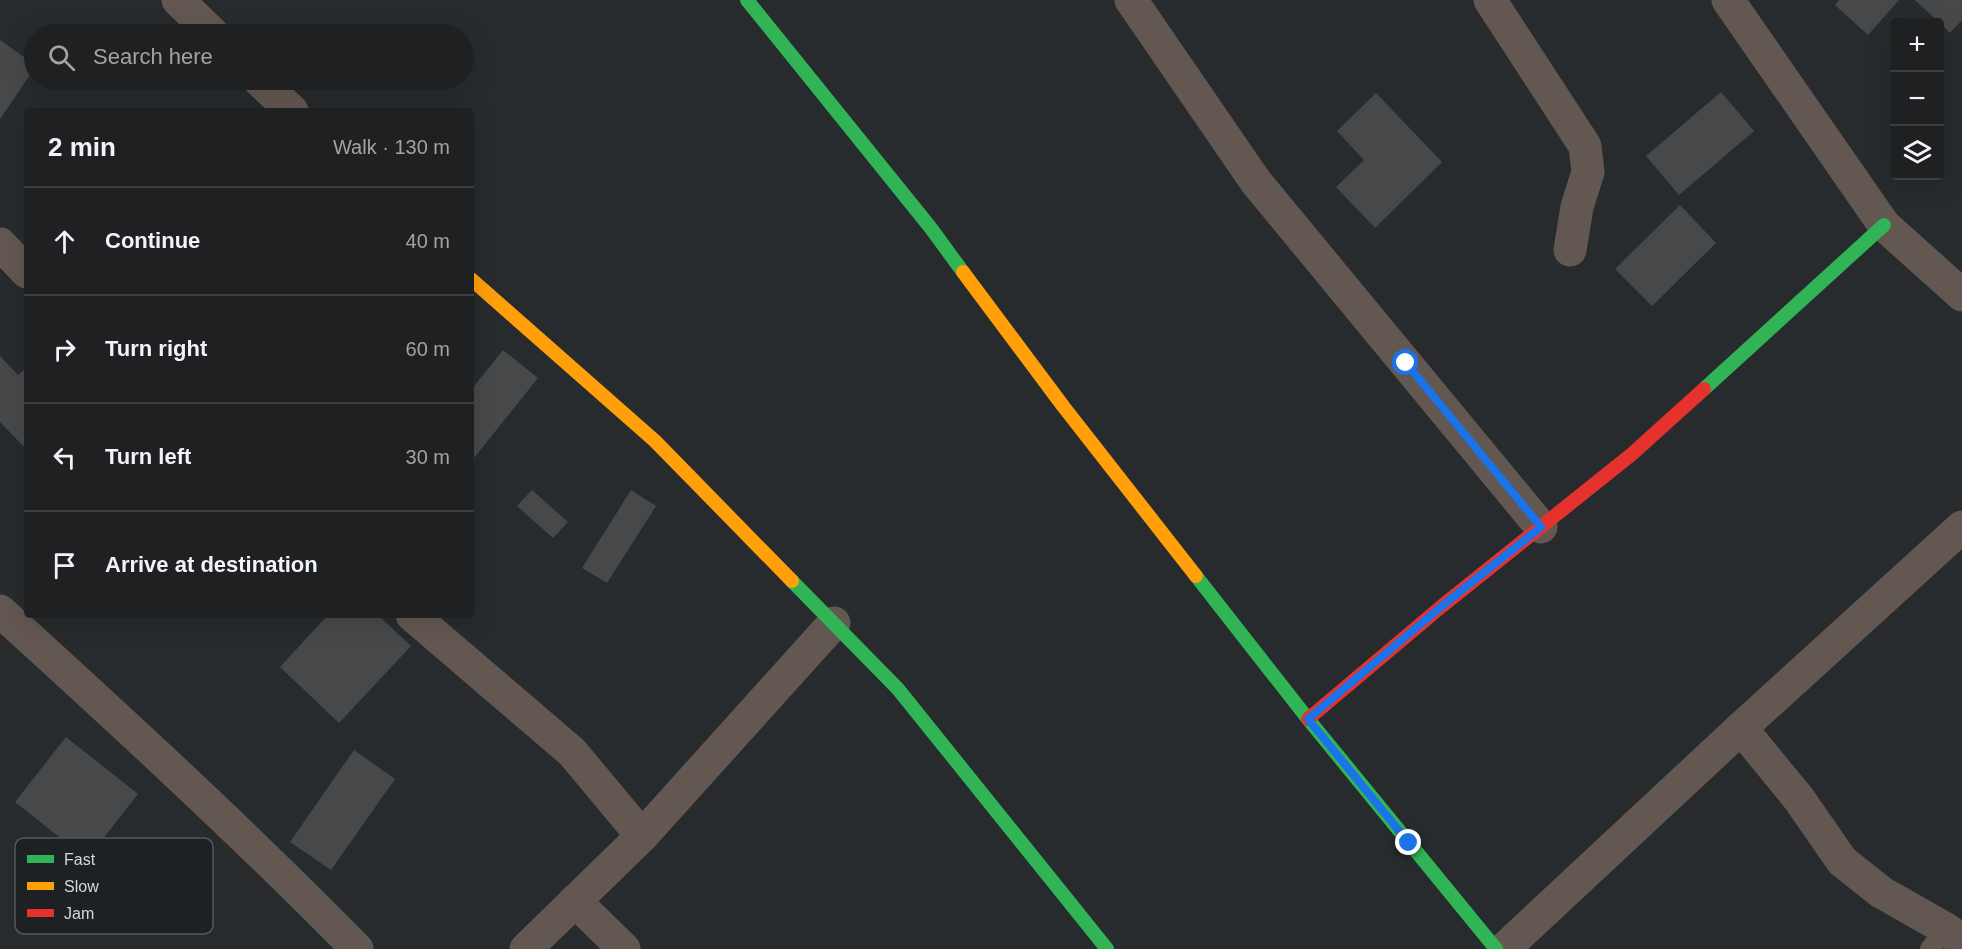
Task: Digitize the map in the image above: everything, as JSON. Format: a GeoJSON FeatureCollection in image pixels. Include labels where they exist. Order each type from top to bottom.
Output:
{"type":"FeatureCollection","features":[{"type":"Feature","properties":{"kind":"street"},"geometry":{"type":"LineString","coordinates":[[178,0],[203,24]]}},
{"type":"Feature","properties":{"kind":"street"},"geometry":{"type":"LineString","coordinates":[[747,0],[930,227],[1063,406],[1308,719],[1496,949]]}},
{"type":"Feature","properties":{"kind":"street"},"geometry":{"type":"LineString","coordinates":[[1131,0],[1256,182],[1541,527]]}},
{"type":"Feature","properties":{"kind":"street"},"geometry":{"type":"LineString","coordinates":[[1490,0],[1585,147],[1588,172],[1577,207],[1570,250]]}},
{"type":"Feature","properties":{"kind":"street"},"geometry":{"type":"LineString","coordinates":[[1728,0],[1884,225],[1962,295]]}},
{"type":"Feature","properties":{"kind":"street"},"geometry":{"type":"LineString","coordinates":[[270,90],[289,108]]}},
{"type":"Feature","properties":{"kind":"street"},"geometry":{"type":"LineString","coordinates":[[1308,719],[1442,606],[1632,454],[1884,225]]}},
{"type":"Feature","properties":{"kind":"street"},"geometry":{"type":"LineString","coordinates":[[0,244],[24,269]]}},
{"type":"Feature","properties":{"kind":"street"},"geometry":{"type":"LineString","coordinates":[[474,282],[655,441],[898,689],[1107,949]]}},
{"type":"Feature","properties":{"kind":"street"},"geometry":{"type":"LineString","coordinates":[[1504,949],[1741,728],[1962,527]]}},
{"type":"Feature","properties":{"kind":"street"},"geometry":{"type":"LineString","coordinates":[[0,610],[261,853],[357,949]]}},
{"type":"Feature","properties":{"kind":"street"},"geometry":{"type":"LineString","coordinates":[[416,618],[572,752],[642,836]]}},
{"type":"Feature","properties":{"kind":"street"},"geometry":{"type":"LineString","coordinates":[[526,949],[642,836],[834,623]]}},
{"type":"Feature","properties":{"kind":"street"},"geometry":{"type":"LineString","coordinates":[[1741,728],[1799,799],[1842,861],[1946,940]]}},
{"type":"Feature","properties":{"kind":"street"},"geometry":{"type":"LineString","coordinates":[[575,901],[624,949]]}},
{"type":"Feature","properties":{"kind":"building"},"geometry":{"type":"Polygon","coordinates":[[[1839,0],[1899,0],[1868,35],[1835,5],[1839,0]]]}},
{"type":"Feature","properties":{"kind":"building"},"geometry":{"type":"Polygon","coordinates":[[[1915,0],[1962,0],[1962,20],[1950,33],[1944,27],[1944,18],[1934,18],[1915,0]]]}},
{"type":"Feature","properties":{"kind":"building"},"geometry":{"type":"Polygon","coordinates":[[[0,40],[24,57],[24,84],[0,119],[0,40]]]}},
{"type":"Feature","properties":{"kind":"building"},"geometry":{"type":"Polygon","coordinates":[[[1721,92],[1754,131],[1679,195],[1646,156],[1721,92]]]}},
{"type":"Feature","properties":{"kind":"building"},"geometry":{"type":"Polygon","coordinates":[[[1376,93],[1442,162],[1375,228],[1336,187],[1364,160],[1337,131],[1376,93]]]}},
{"type":"Feature","properties":{"kind":"building"},"geometry":{"type":"Polygon","coordinates":[[[1680,205],[1716,243],[1652,306],[1615,269],[1680,205]]]}},
{"type":"Feature","properties":{"kind":"building"},"geometry":{"type":"Polygon","coordinates":[[[503,350],[538,378],[474,458],[474,386],[503,350]]]}},
{"type":"Feature","properties":{"kind":"building"},"geometry":{"type":"Polygon","coordinates":[[[0,356],[18,375],[24,370],[24,447],[0,422],[0,356]]]}},
{"type":"Feature","properties":{"kind":"building"},"geometry":{"type":"Polygon","coordinates":[[[532,490],[568,522],[553,538],[517,506],[532,490]]]}},
{"type":"Feature","properties":{"kind":"building"},"geometry":{"type":"Polygon","coordinates":[[[631,490],[656,506],[607,583],[582,568],[631,490]]]}},
{"type":"Feature","properties":{"kind":"building"},"geometry":{"type":"Polygon","coordinates":[[[325,618],[381,618],[411,646],[339,723],[280,667],[325,618]]]}},
{"type":"Feature","properties":{"kind":"building"},"geometry":{"type":"Polygon","coordinates":[[[66,737],[138,794],[103,838],[60,838],[15,802],[66,737]]]}},
{"type":"Feature","properties":{"kind":"building"},"geometry":{"type":"Polygon","coordinates":[[[354,750],[395,779],[331,870],[290,842],[354,750]]]}},
{"type":"Feature","properties":{"kind":"traffic: fast"},"geometry":{"type":"LineString","coordinates":[[747,0],[930,227],[963,272]]}},
{"type":"Feature","properties":{"kind":"traffic: fast"},"geometry":{"type":"LineString","coordinates":[[1704,389],[1884,225]]}},
{"type":"Feature","properties":{"kind":"traffic: fast"},"geometry":{"type":"LineString","coordinates":[[1196,576],[1308,719],[1496,949]]}},
{"type":"Feature","properties":{"kind":"traffic: fast"},"geometry":{"type":"LineString","coordinates":[[792,581],[898,689],[1107,949]]}},
{"type":"Feature","properties":{"kind":"traffic: slow"},"geometry":{"type":"LineString","coordinates":[[963,272],[1063,406],[1196,576]]}},
{"type":"Feature","properties":{"kind":"traffic: slow"},"geometry":{"type":"LineString","coordinates":[[474,282],[655,441],[792,581]]}},
{"type":"Feature","properties":{"kind":"traffic: jam"},"geometry":{"type":"LineString","coordinates":[[1308,719],[1442,606],[1632,454],[1704,389]]}},
{"type":"Feature","properties":{"kind":"route"},"geometry":{"type":"LineString","coordinates":[[1406,363],[1541,527],[1442,606],[1308,719],[1409,843]]}}]}
